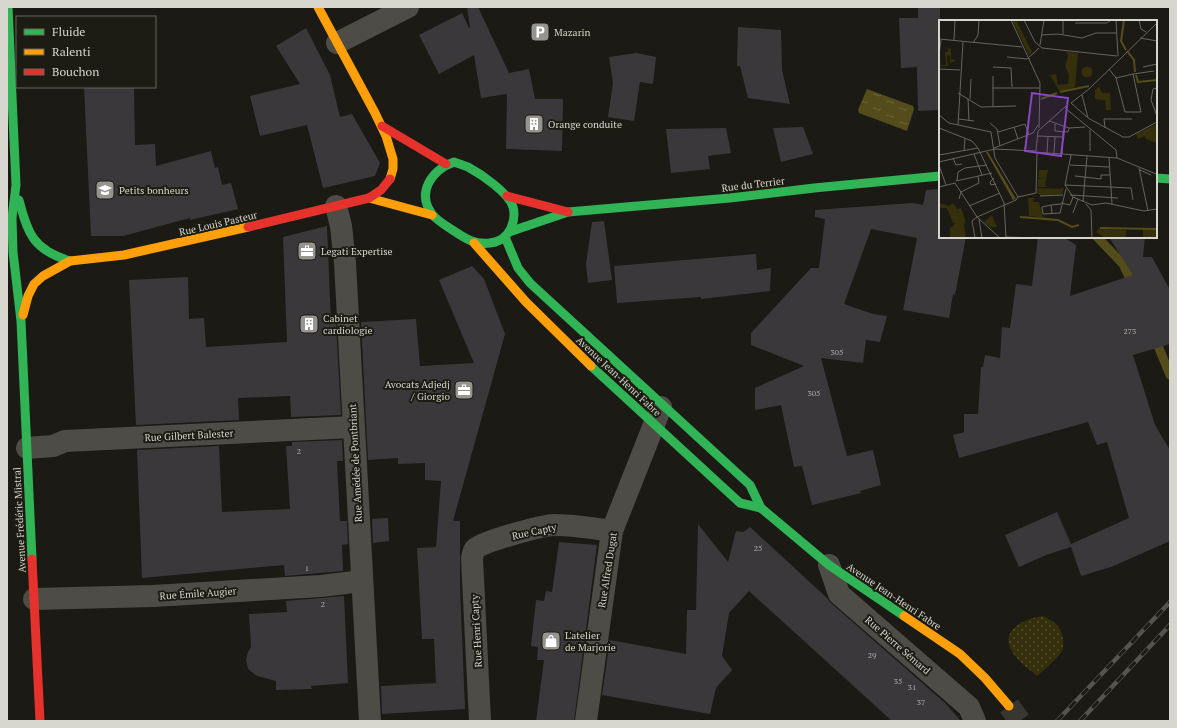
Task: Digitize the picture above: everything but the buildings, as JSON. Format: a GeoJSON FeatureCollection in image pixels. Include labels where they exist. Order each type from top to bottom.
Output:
{"type":"FeatureCollection","features":[{"type":"Feature","properties":{"kind":"main road","name":"Avenue Frédéric Mistral"},"geometry":{"type":"LineString","coordinates":[[8,7],[16,185],[10,253],[21,322],[40,721]]}},
{"type":"Feature","properties":{"kind":"main road"},"geometry":{"type":"LineString","coordinates":[[318,7],[382,126],[446,164]]}},
{"type":"Feature","properties":{"kind":"main road","name":"Rue Louis Pasteur"},"geometry":{"type":"LineString","coordinates":[[21,322],[28,296],[34,284],[43,276],[70,261],[124,255],[203,238],[369,198],[379,192],[390,179],[394,169],[392,153],[382,126]]}},
{"type":"Feature","properties":{"kind":"main road"},"geometry":{"type":"LineString","coordinates":[[454,162],[469,168],[507,196],[513,207],[514,220],[507,234],[497,242],[488,244],[474,243],[432,215],[427,205],[426,194],[428,184],[433,174],[446,164],[454,162]]}},
{"type":"Feature","properties":{"kind":"main road","name":"Rue du Terrier"},"geometry":{"type":"LineString","coordinates":[[507,234],[568,212],[730,198],[939,176]]}},
{"type":"Feature","properties":{"kind":"main road"},"geometry":{"type":"LineString","coordinates":[[1157,178],[1170,179]]}},
{"type":"Feature","properties":{"kind":"main road","name":"Rue Louis Pasteur"},"geometry":{"type":"LineString","coordinates":[[16,185],[24,217],[30,232],[39,246],[53,256],[70,261]]}},
{"type":"Feature","properties":{"kind":"main road","name":"Rue du Terrier"},"geometry":{"type":"LineString","coordinates":[[507,196],[568,212]]}},
{"type":"Feature","properties":{"kind":"main road","name":"Rue Louis Pasteur"},"geometry":{"type":"LineString","coordinates":[[369,198],[432,215]]}},
{"type":"Feature","properties":{"kind":"main road","name":"Avenue Jean-Henri Fabre"},"geometry":{"type":"LineString","coordinates":[[507,234],[518,268],[530,283],[658,414],[740,503],[761,508]]}},
{"type":"Feature","properties":{"kind":"main road","name":"Avenue Jean-Henri Fabre"},"geometry":{"type":"LineString","coordinates":[[474,243],[526,302],[593,368],[658,414],[750,485],[761,508],[829,565],[960,654],[985,678],[1010,706]]}},
{"type":"Feature","properties":{"kind":"street"},"geometry":{"type":"LineString","coordinates":[[338,43],[408,7]]}},
{"type":"Feature","properties":{"kind":"street","name":"Rue Amédée de Pontbriant"},"geometry":{"type":"LineString","coordinates":[[336,206],[341,226],[345,263],[370,721]]}},
{"type":"Feature","properties":{"kind":"street","name":"Rue Alfred Dugat"},"geometry":{"type":"LineString","coordinates":[[586,721],[612,531],[658,414]]}},
{"type":"Feature","properties":{"kind":"street","name":"Rue Gilbert Balester"},"geometry":{"type":"LineString","coordinates":[[27,448],[53,446],[65,441],[353,427]]}},
{"type":"Feature","properties":{"kind":"street","name":"Rue Capty"},"geometry":{"type":"LineString","coordinates":[[480,545],[498,538],[552,525],[612,531]]}},
{"type":"Feature","properties":{"kind":"street","name":"Rue Henri Capty"},"geometry":{"type":"LineString","coordinates":[[480,545],[475,549],[472,558],[480,721]]}},
{"type":"Feature","properties":{"kind":"street","name":"Rue Pierre Sémard"},"geometry":{"type":"LineString","coordinates":[[829,565],[839,594],[969,707],[975,721]]}},
{"type":"Feature","properties":{"kind":"street","name":"Rue Émile Augier"},"geometry":{"type":"LineString","coordinates":[[34,599],[160,595],[321,586],[362,581]]}},
{"type":"Feature","properties":{"kind":"shaded area"},"geometry":{"type":"Polygon","coordinates":[[[1043,616],[1054,622],[1059,627],[1063,639],[1063,647],[1062,651],[1057,657],[1037,676],[1016,657],[1010,648],[1009,641],[1010,634],[1019,624],[1026,620],[1043,616]]]}},
{"type":"Feature","properties":{"kind":"water"},"geometry":{"type":"Polygon","coordinates":[[[867,89],[913,106],[914,109],[907,131],[859,113],[858,110],[867,89]]]}},
{"type":"Feature","properties":{"kind":"waterway"},"geometry":{"type":"LineString","coordinates":[[1098,238],[1123,264],[1134,287]]}},
{"type":"Feature","properties":{"kind":"waterway"},"geometry":{"type":"LineString","coordinates":[[1154,336],[1170,375]]}},
{"type":"Feature","properties":{"kind":"tunnel"},"geometry":{"type":"LineString","coordinates":[[1009,706],[1020,721]]}},
{"type":"Feature","properties":{"kind":"railway"},"geometry":{"type":"LineString","coordinates":[[1057,721],[1170,602]]}},
{"type":"Feature","properties":{"kind":"railway"},"geometry":{"type":"LineString","coordinates":[[1080,721],[1170,625]]}},
{"type":"Feature","properties":{"kind":"traffic: fast"},"geometry":{"type":"LineString","coordinates":[[8,7],[16,185],[12,218],[13,252],[21,321],[32,559]]}},
{"type":"Feature","properties":{"kind":"traffic: fast"},"geometry":{"type":"LineString","coordinates":[[454,162],[468,167],[487,179],[506,196],[513,207],[514,215],[512,225],[507,234],[500,240],[485,243],[471,241],[442,223],[432,214],[427,206],[426,190],[433,176],[439,170],[454,162]]}},
{"type":"Feature","properties":{"kind":"traffic: fast"},"geometry":{"type":"LineString","coordinates":[[509,232],[568,212],[730,198],[939,176]]}},
{"type":"Feature","properties":{"kind":"traffic: fast"},"geometry":{"type":"LineString","coordinates":[[1157,178],[1170,179]]}},
{"type":"Feature","properties":{"kind":"traffic: fast"},"geometry":{"type":"LineString","coordinates":[[19,200],[26,223],[34,240],[48,252],[70,261]]}},
{"type":"Feature","properties":{"kind":"traffic: fast"},"geometry":{"type":"LineString","coordinates":[[505,237],[518,268],[530,283],[750,485],[761,508],[829,565],[904,616]]}},
{"type":"Feature","properties":{"kind":"traffic: fast"},"geometry":{"type":"LineString","coordinates":[[591,366],[740,503],[761,508]]}},
{"type":"Feature","properties":{"kind":"traffic: slow"},"geometry":{"type":"LineString","coordinates":[[318,7],[386,136],[393,159],[393,169],[390,179]]}},
{"type":"Feature","properties":{"kind":"traffic: slow"},"geometry":{"type":"LineString","coordinates":[[369,198],[432,215]]}},
{"type":"Feature","properties":{"kind":"traffic: slow"},"geometry":{"type":"LineString","coordinates":[[23,315],[28,296],[34,284],[43,276],[70,261],[124,255],[248,227]]}},
{"type":"Feature","properties":{"kind":"traffic: slow"},"geometry":{"type":"LineString","coordinates":[[474,243],[526,302],[591,366]]}},
{"type":"Feature","properties":{"kind":"traffic: slow"},"geometry":{"type":"LineString","coordinates":[[904,616],[960,654],[985,678],[1009,706]]}},
{"type":"Feature","properties":{"kind":"traffic: jam"},"geometry":{"type":"LineString","coordinates":[[382,126],[446,164]]}},
{"type":"Feature","properties":{"kind":"traffic: jam"},"geometry":{"type":"LineString","coordinates":[[248,227],[369,198],[381,190],[390,179]]}},
{"type":"Feature","properties":{"kind":"traffic: jam"},"geometry":{"type":"LineString","coordinates":[[507,196],[568,212]]}},
{"type":"Feature","properties":{"kind":"traffic: jam"},"geometry":{"type":"LineString","coordinates":[[32,559],[40,721]]}},
{"type":"Feature","properties":{"kind":"place","name":"Mazarin"},"geometry":{"type":"Point","coordinates":[540,32]}},
{"type":"Feature","properties":{"kind":"place","name":"Orange conduite"},"geometry":{"type":"Point","coordinates":[534,124]}},
{"type":"Feature","properties":{"kind":"place","name":"Petits bonheurs"},"geometry":{"type":"Point","coordinates":[105,190]}},
{"type":"Feature","properties":{"kind":"place","name":"Legati Expertise"},"geometry":{"type":"Point","coordinates":[307,251]}},
{"type":"Feature","properties":{"kind":"place","name":"Cabinet cardiologie"},"geometry":{"type":"Point","coordinates":[309,324]}},
{"type":"Feature","properties":{"kind":"place","name":"Avocats Adjedj / Giorgio"},"geometry":{"type":"Point","coordinates":[464,390]}},
{"type":"Feature","properties":{"kind":"place","name":"L'atelier de Marjorie"},"geometry":{"type":"Point","coordinates":[551,641]}}]}
